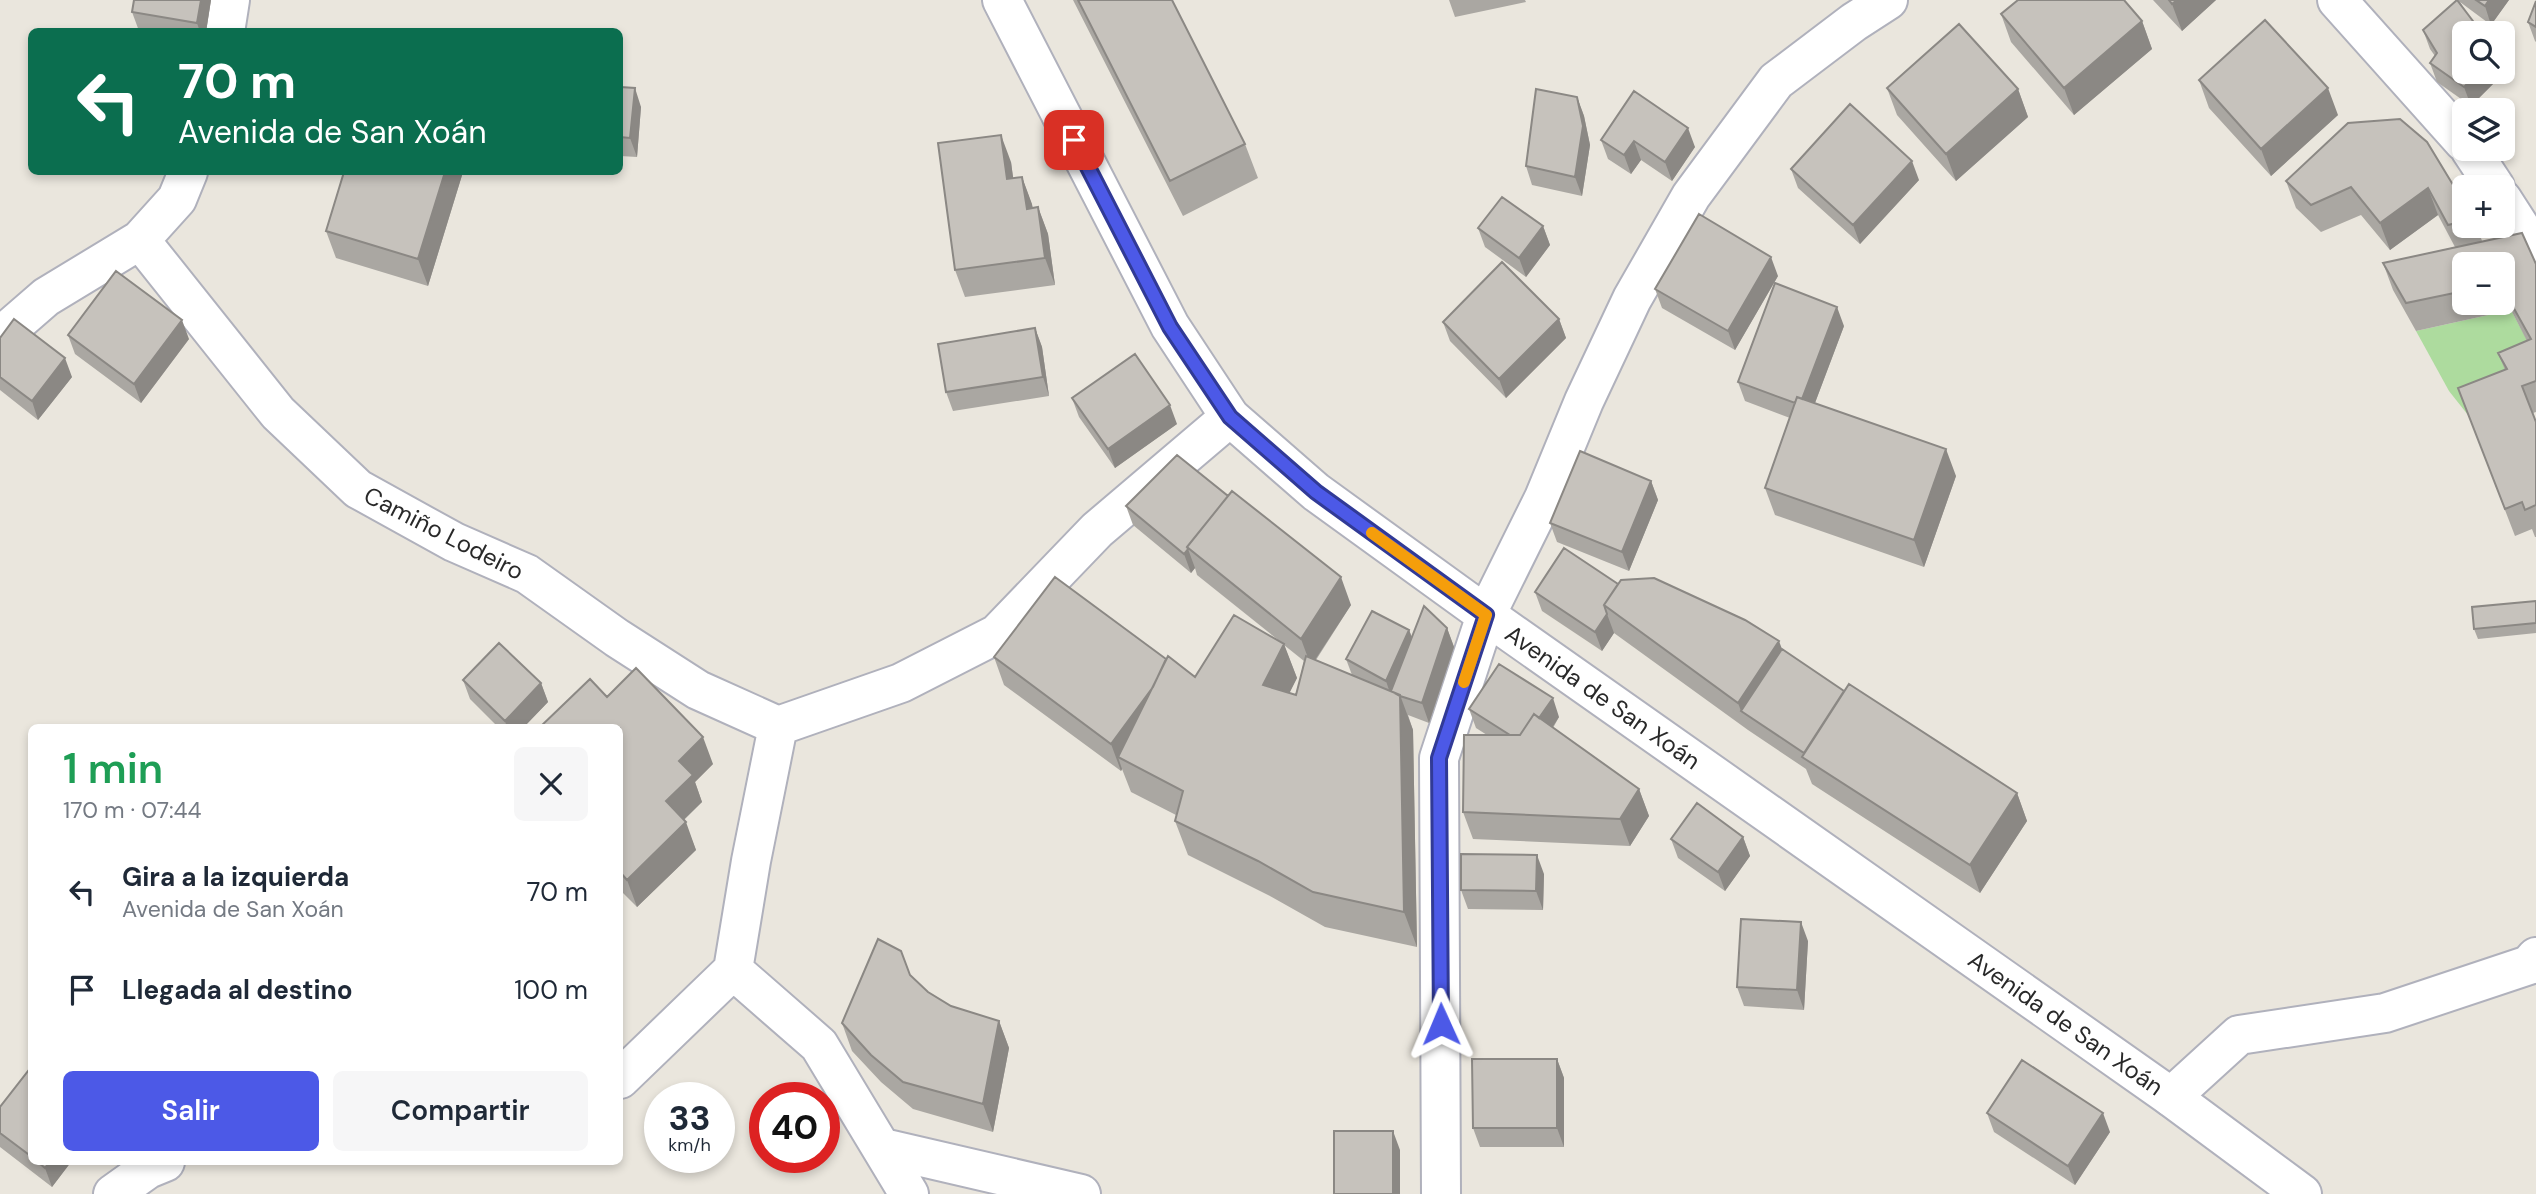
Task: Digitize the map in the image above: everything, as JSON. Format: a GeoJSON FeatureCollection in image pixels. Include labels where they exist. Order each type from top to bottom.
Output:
{"type":"FeatureCollection","features":[{"type":"Feature","properties":{"kind":"street"},"geometry":{"type":"LineString","coordinates":[[226,28],[230,0]]}},
{"type":"Feature","properties":{"kind":"street","name":"Avenida de San Xoán"},"geometry":{"type":"LineString","coordinates":[[1003,0],[1170,327],[1230,417],[1316,492],[1486,615],[2171,1097],[2302,1194]]}},
{"type":"Feature","properties":{"kind":"street"},"geometry":{"type":"LineString","coordinates":[[1441,1194],[1439,758],[1486,615],[1544,498],[1584,401],[1632,299],[1691,195],[1776,81],[1888,0]]}},
{"type":"Feature","properties":{"kind":"street"},"geometry":{"type":"LineString","coordinates":[[2337,0],[2452,129]]}},
{"type":"Feature","properties":{"kind":"street"},"geometry":{"type":"LineString","coordinates":[[0,337],[46,298],[140,240],[177,199],[187,175]]}},
{"type":"Feature","properties":{"kind":"street"},"geometry":{"type":"LineString","coordinates":[[2515,219],[2536,252]]}},
{"type":"Feature","properties":{"kind":"street","name":"Camiño Lodeiro"},"geometry":{"type":"LineString","coordinates":[[140,240],[278,413],[358,489],[454,542],[527,574],[617,638],[698,690],[778,726]]}},
{"type":"Feature","properties":{"kind":"street"},"geometry":{"type":"LineString","coordinates":[[623,1076],[733,970],[778,726],[901,683],[997,634],[1097,530],[1230,417]]}},
{"type":"Feature","properties":{"kind":"street"},"geometry":{"type":"LineString","coordinates":[[2171,1097],[2239,1035],[2385,1013],[2529,965],[2536,957]]}},
{"type":"Feature","properties":{"kind":"street"},"geometry":{"type":"LineString","coordinates":[[733,970],[819,1045],[909,1194]]}},
{"type":"Feature","properties":{"kind":"street"},"geometry":{"type":"LineString","coordinates":[[883,1148],[1081,1194]]}},
{"type":"Feature","properties":{"kind":"street"},"geometry":{"type":"LineString","coordinates":[[113,1194],[158,1165]]}},
{"type":"Feature","properties":{"kind":"green space"},"geometry":{"type":"Polygon","coordinates":[[[2488,315],[2514,315],[2536,357],[2468,415],[2449,391],[2416,331],[2488,315]]]}},
{"type":"Feature","properties":{"kind":"building"},"geometry":{"type":"Polygon","coordinates":[[[134,0],[201,0],[197,23],[132,12],[134,0]]]}},
{"type":"Feature","properties":{"kind":"building"},"geometry":{"type":"Polygon","coordinates":[[[1078,0],[1172,0],[1245,144],[1170,181],[1078,0]]]}},
{"type":"Feature","properties":{"kind":"building"},"geometry":{"type":"Polygon","coordinates":[[[2018,0],[2124,0],[2142,21],[2064,88],[2001,14],[2018,0]]]}},
{"type":"Feature","properties":{"kind":"building"},"geometry":{"type":"Polygon","coordinates":[[[2457,0],[2473,21],[2452,21],[2452,79],[2430,63],[2437,53],[2423,30],[2457,0]]]}},
{"type":"Feature","properties":{"kind":"building"},"geometry":{"type":"Polygon","coordinates":[[[2476,0],[2489,0],[2485,6],[2476,0]]]}},
{"type":"Feature","properties":{"kind":"building"},"geometry":{"type":"Polygon","coordinates":[[[2536,1],[2536,27],[2528,22],[2536,1]]]}},
{"type":"Feature","properties":{"kind":"building"},"geometry":{"type":"Polygon","coordinates":[[[2265,20],[2328,88],[2261,149],[2199,80],[2265,20]]]}},
{"type":"Feature","properties":{"kind":"building"},"geometry":{"type":"Polygon","coordinates":[[[1959,24],[2018,89],[1946,154],[1887,88],[1959,24]]]}},
{"type":"Feature","properties":{"kind":"building"},"geometry":{"type":"Polygon","coordinates":[[[623,87],[635,88],[630,138],[623,137],[623,87]]]}},
{"type":"Feature","properties":{"kind":"building"},"geometry":{"type":"Polygon","coordinates":[[[1536,89],[1577,97],[1583,126],[1575,177],[1526,166],[1536,89]]]}},
{"type":"Feature","properties":{"kind":"building"},"geometry":{"type":"Polygon","coordinates":[[[1634,91],[1688,128],[1665,162],[1634,141],[1624,155],[1601,140],[1634,91]]]}},
{"type":"Feature","properties":{"kind":"building"},"geometry":{"type":"Polygon","coordinates":[[[1850,104],[1912,161],[1853,225],[1791,169],[1850,104]]]}},
{"type":"Feature","properties":{"kind":"building"},"geometry":{"type":"Polygon","coordinates":[[[2400,119],[2427,142],[2452,183],[2452,224],[2448,225],[2428,188],[2380,223],[2351,187],[2311,205],[2286,181],[2348,123],[2400,119]]]}},
{"type":"Feature","properties":{"kind":"building"},"geometry":{"type":"Polygon","coordinates":[[[1001,135],[1007,179],[1022,177],[1027,209],[1038,207],[1045,258],[955,270],[938,143],[1001,135]]]}},
{"type":"Feature","properties":{"kind":"building"},"geometry":{"type":"Polygon","coordinates":[[[343,175],[444,175],[418,259],[326,231],[343,175]]]}},
{"type":"Feature","properties":{"kind":"building"},"geometry":{"type":"Polygon","coordinates":[[[1502,197],[1543,226],[1519,258],[1478,228],[1502,197]]]}},
{"type":"Feature","properties":{"kind":"building"},"geometry":{"type":"Polygon","coordinates":[[[1699,214],[1771,257],[1728,331],[1655,289],[1699,214]]]}},
{"type":"Feature","properties":{"kind":"building"},"geometry":{"type":"Polygon","coordinates":[[[2522,233],[2536,264],[2536,381],[2522,386],[2536,422],[2536,505],[2525,510],[2522,502],[2505,509],[2458,388],[2507,369],[2498,353],[2531,339],[2515,310],[2515,252],[2452,252],[2452,293],[2406,303],[2383,263],[2499,238],[2515,238],[2515,235],[2522,233]]]}},
{"type":"Feature","properties":{"kind":"building"},"geometry":{"type":"Polygon","coordinates":[[[1502,262],[1559,319],[1499,379],[1443,322],[1502,262]]]}},
{"type":"Feature","properties":{"kind":"building"},"geometry":{"type":"Polygon","coordinates":[[[116,271],[182,320],[134,384],[68,335],[116,271]]]}},
{"type":"Feature","properties":{"kind":"building"},"geometry":{"type":"Polygon","coordinates":[[[1775,283],[1837,307],[1802,399],[1797,397],[1795,403],[1738,382],[1775,283]]]}},
{"type":"Feature","properties":{"kind":"building"},"geometry":{"type":"Polygon","coordinates":[[[14,319],[65,358],[32,401],[0,377],[0,338],[14,319]]]}},
{"type":"Feature","properties":{"kind":"building"},"geometry":{"type":"Polygon","coordinates":[[[1035,328],[1043,377],[946,392],[938,344],[1035,328]]]}},
{"type":"Feature","properties":{"kind":"building"},"geometry":{"type":"Polygon","coordinates":[[[1135,354],[1170,405],[1108,449],[1072,398],[1135,354]]]}},
{"type":"Feature","properties":{"kind":"building"},"geometry":{"type":"Polygon","coordinates":[[[1797,397],[1946,449],[1914,540],[1765,488],[1797,397]]]}},
{"type":"Feature","properties":{"kind":"building"},"geometry":{"type":"Polygon","coordinates":[[[1580,451],[1651,481],[1622,552],[1550,523],[1580,451]]]}},
{"type":"Feature","properties":{"kind":"building"},"geometry":{"type":"Polygon","coordinates":[[[1177,455],[1228,496],[1184,554],[1126,506],[1177,455]]]}},
{"type":"Feature","properties":{"kind":"building"},"geometry":{"type":"Polygon","coordinates":[[[1232,491],[1341,577],[1301,639],[1187,547],[1232,491]]]}},
{"type":"Feature","properties":{"kind":"building"},"geometry":{"type":"Polygon","coordinates":[[[1564,548],[1618,584],[1604,605],[1607,614],[1595,632],[1535,592],[1564,548]]]}},
{"type":"Feature","properties":{"kind":"building"},"geometry":{"type":"Polygon","coordinates":[[[1055,577],[1166,659],[1153,687],[1111,744],[994,657],[1055,577]]]}},
{"type":"Feature","properties":{"kind":"building"},"geometry":{"type":"Polygon","coordinates":[[[1654,578],[1745,620],[1779,641],[1738,703],[1604,605],[1621,580],[1654,578]]]}},
{"type":"Feature","properties":{"kind":"building"},"geometry":{"type":"Polygon","coordinates":[[[2536,601],[2536,623],[2474,629],[2472,607],[2536,601]]]}},
{"type":"Feature","properties":{"kind":"building"},"geometry":{"type":"Polygon","coordinates":[[[1424,606],[1447,628],[1422,703],[1391,691],[1424,606]]]}},
{"type":"Feature","properties":{"kind":"building"},"geometry":{"type":"Polygon","coordinates":[[[1372,611],[1409,630],[1386,681],[1346,659],[1372,611]]]}},
{"type":"Feature","properties":{"kind":"building"},"geometry":{"type":"Polygon","coordinates":[[[1234,615],[1284,644],[1263,685],[1296,695],[1306,656],[1400,695],[1404,912],[1313,892],[1258,861],[1175,821],[1183,791],[1118,757],[1168,656],[1195,677],[1234,615]]]}},
{"type":"Feature","properties":{"kind":"building"},"geometry":{"type":"Polygon","coordinates":[[[499,643],[541,683],[505,721],[463,680],[499,643]]]}},
{"type":"Feature","properties":{"kind":"building"},"geometry":{"type":"Polygon","coordinates":[[[1782,649],[1844,691],[1804,753],[1741,711],[1782,649]]]}},
{"type":"Feature","properties":{"kind":"building"},"geometry":{"type":"Polygon","coordinates":[[[1499,664],[1553,698],[1539,718],[1534,714],[1520,735],[1510,735],[1469,709],[1499,664]]]}},
{"type":"Feature","properties":{"kind":"building"},"geometry":{"type":"Polygon","coordinates":[[[636,668],[703,737],[679,761],[693,775],[666,801],[686,822],[627,880],[623,875],[623,724],[543,724],[590,679],[607,697],[636,668]]]}},
{"type":"Feature","properties":{"kind":"building"},"geometry":{"type":"Polygon","coordinates":[[[1849,684],[2017,793],[1970,865],[1802,757],[1849,684]]]}},
{"type":"Feature","properties":{"kind":"building"},"geometry":{"type":"Polygon","coordinates":[[[1534,714],[1639,789],[1620,819],[1463,812],[1464,735],[1520,735],[1534,714]]]}},
{"type":"Feature","properties":{"kind":"building"},"geometry":{"type":"Polygon","coordinates":[[[1697,803],[1743,837],[1718,872],[1671,839],[1697,803]]]}},
{"type":"Feature","properties":{"kind":"building"},"geometry":{"type":"Polygon","coordinates":[[[1461,854],[1537,855],[1536,891],[1461,890],[1461,854]]]}},
{"type":"Feature","properties":{"kind":"building"},"geometry":{"type":"Polygon","coordinates":[[[1741,919],[1801,922],[1797,990],[1737,987],[1741,919]]]}},
{"type":"Feature","properties":{"kind":"building"},"geometry":{"type":"Polygon","coordinates":[[[878,939],[901,951],[910,975],[928,992],[951,1006],[999,1021],[983,1104],[903,1082],[871,1055],[842,1023],[878,939]]]}},
{"type":"Feature","properties":{"kind":"building"},"geometry":{"type":"Polygon","coordinates":[[[1472,1059],[1557,1059],[1557,1128],[1473,1128],[1472,1059]]]}},
{"type":"Feature","properties":{"kind":"building"},"geometry":{"type":"Polygon","coordinates":[[[2022,1060],[2103,1113],[2068,1166],[1987,1113],[2022,1060]]]}},
{"type":"Feature","properties":{"kind":"building"},"geometry":{"type":"Polygon","coordinates":[[[28,1071],[28,1154],[0,1133],[0,1107],[28,1071]]]}},
{"type":"Feature","properties":{"kind":"building"},"geometry":{"type":"Polygon","coordinates":[[[1334,1131],[1393,1131],[1393,1194],[1334,1194],[1334,1131]]]}},
{"type":"Feature","properties":{"kind":"slow traffic"},"geometry":{"type":"LineString","coordinates":[[1372,533],[1486,615],[1464,682]]}},
{"type":"Feature","properties":{"kind":"route"},"geometry":{"type":"LineString","coordinates":[[1074,140],[1170,327],[1230,417],[1316,492],[1486,615],[1439,758],[1441,1024]]}}]}
